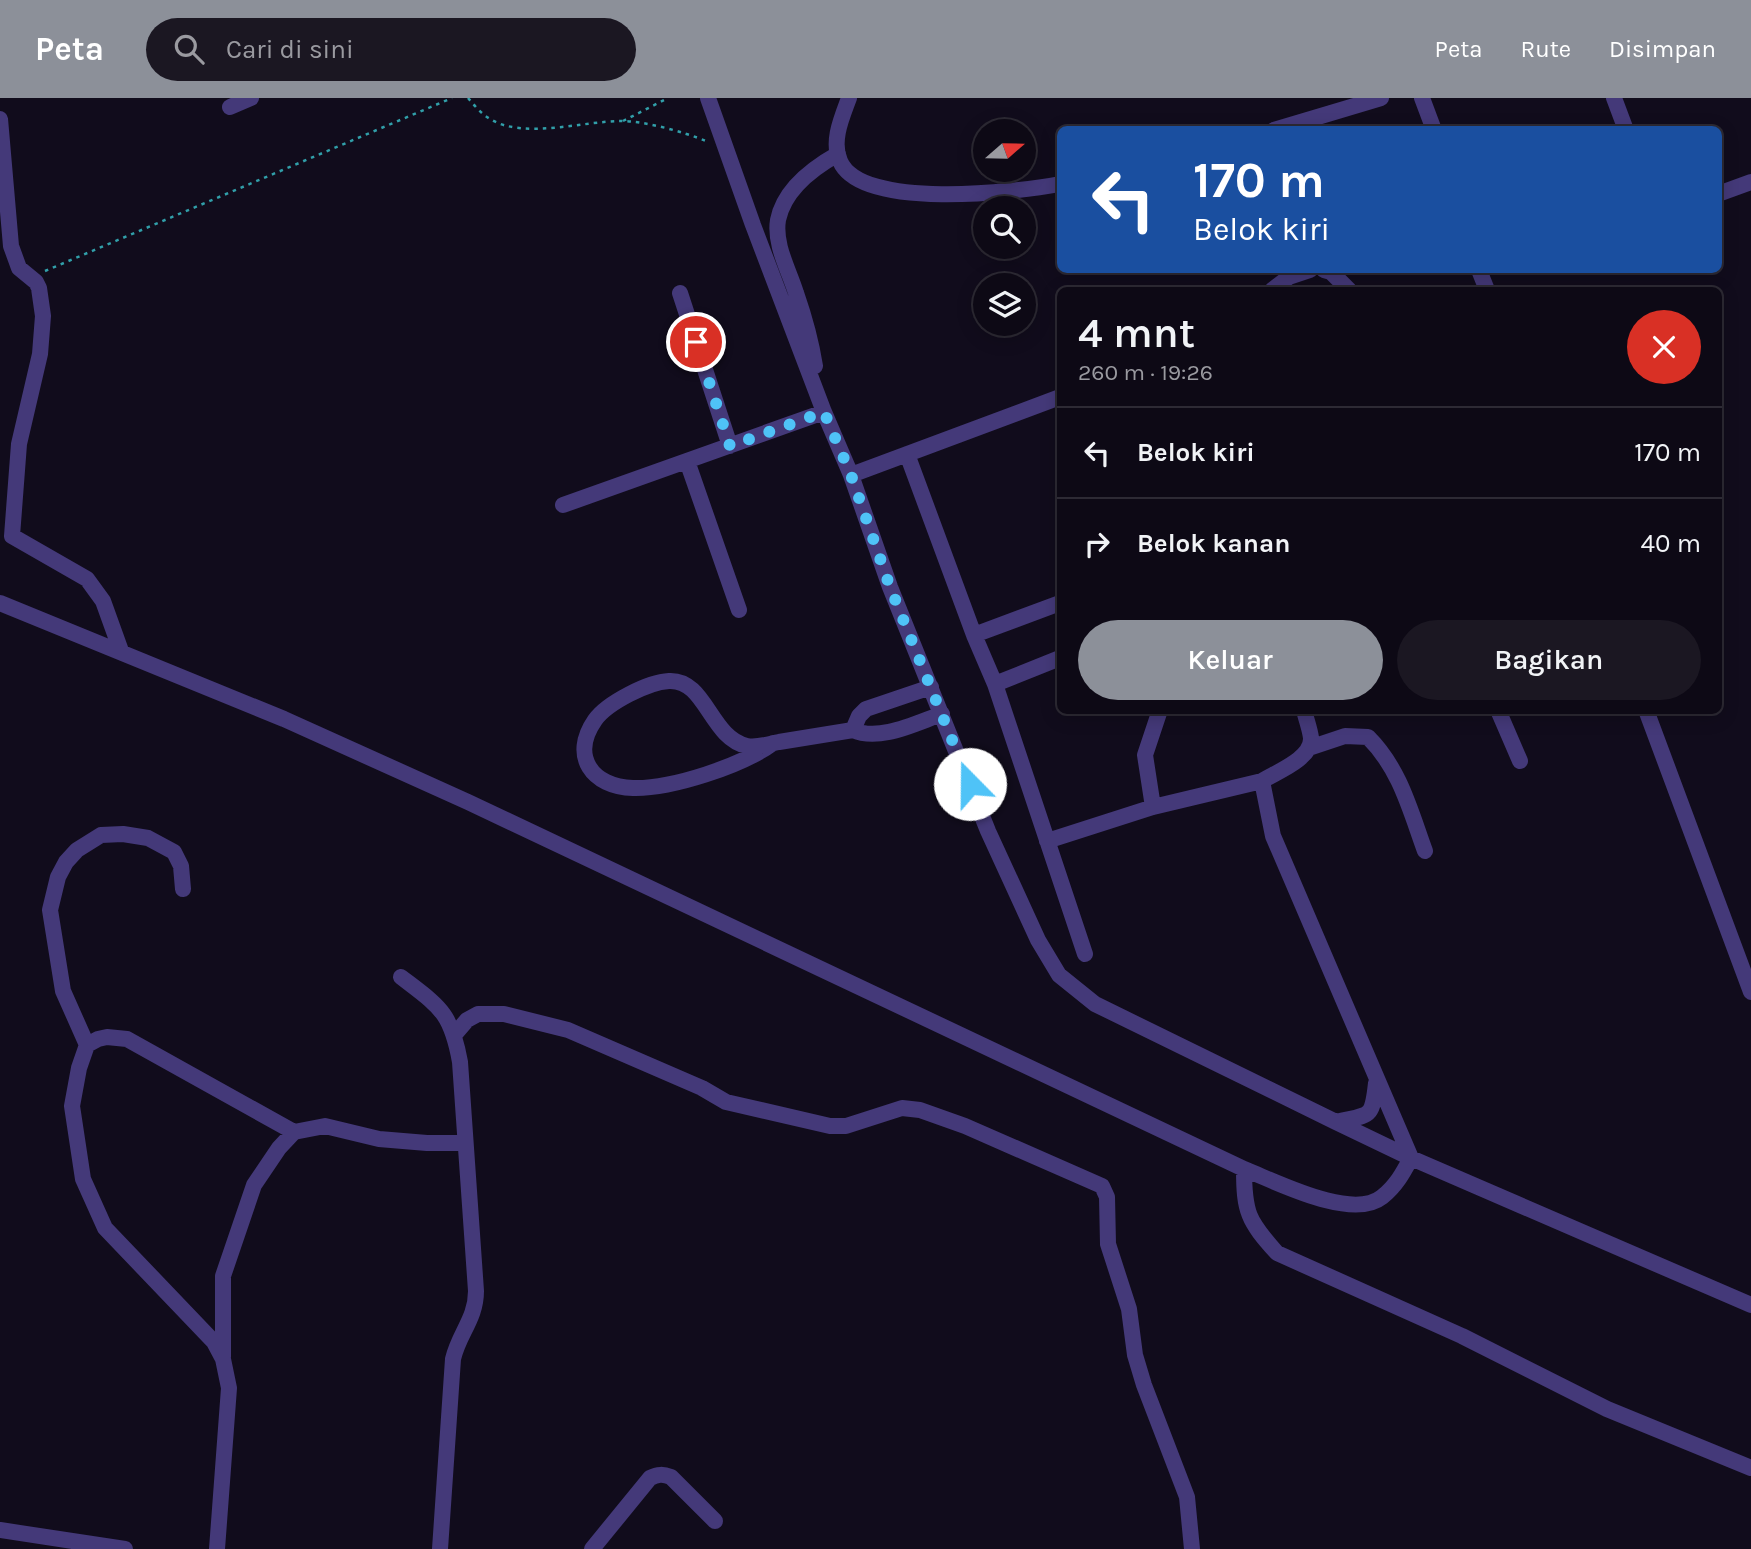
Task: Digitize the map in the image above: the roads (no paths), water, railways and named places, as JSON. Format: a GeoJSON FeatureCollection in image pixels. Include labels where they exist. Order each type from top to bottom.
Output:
{"type":"FeatureCollection","features":[{"type":"Feature","properties":{"kind":"street"},"geometry":{"type":"LineString","coordinates":[[230,107],[251,98]]}},
{"type":"Feature","properties":{"kind":"street"},"geometry":{"type":"LineString","coordinates":[[708,98],[813,384],[851,475],[890,587],[988,831],[1038,940],[1059,975],[1095,1004],[1411,1158],[1751,1305]]}},
{"type":"Feature","properties":{"kind":"street"},"geometry":{"type":"LineString","coordinates":[[849,98],[838,135],[838,154],[842,166],[854,177],[891,189],[936,195],[993,194],[1057,184]]}},
{"type":"Feature","properties":{"kind":"street"},"geometry":{"type":"LineString","coordinates":[[1287,126],[1381,98]]}},
{"type":"Feature","properties":{"kind":"street"},"geometry":{"type":"LineString","coordinates":[[1422,98],[1432,126]]}},
{"type":"Feature","properties":{"kind":"street"},"geometry":{"type":"LineString","coordinates":[[1614,98],[1624,126]]}},
{"type":"Feature","properties":{"kind":"street"},"geometry":{"type":"LineString","coordinates":[[0,118],[11,246],[16,262],[36,282],[41,292],[41,344],[19,444],[6,533],[87,579],[103,601],[121,650]]}},
{"type":"Feature","properties":{"kind":"street"},"geometry":{"type":"LineString","coordinates":[[813,384],[816,369],[796,293],[782,254],[778,220],[799,183],[822,162],[838,154]]}},
{"type":"Feature","properties":{"kind":"street"},"geometry":{"type":"LineString","coordinates":[[1722,193],[1751,182]]}},
{"type":"Feature","properties":{"kind":"street"},"geometry":{"type":"LineString","coordinates":[[1276,287],[1289,277],[1301,273]]}},
{"type":"Feature","properties":{"kind":"street"},"geometry":{"type":"LineString","coordinates":[[1332,273],[1346,287]]}},
{"type":"Feature","properties":{"kind":"street"},"geometry":{"type":"LineString","coordinates":[[680,293],[730,446]]}},
{"type":"Feature","properties":{"kind":"street"},"geometry":{"type":"LineString","coordinates":[[851,475],[1057,398]]}},
{"type":"Feature","properties":{"kind":"street"},"geometry":{"type":"LineString","coordinates":[[563,505],[824,412]]}},
{"type":"Feature","properties":{"kind":"street"},"geometry":{"type":"LineString","coordinates":[[907,454],[974,635],[995,684],[1085,954]]}},
{"type":"Feature","properties":{"kind":"street"},"geometry":{"type":"LineString","coordinates":[[687,461],[739,610]]}},
{"type":"Feature","properties":{"kind":"street"},"geometry":{"type":"LineString","coordinates":[[0,603],[121,650],[284,719],[468,802],[1244,1169],[1330,1203],[1353,1206],[1380,1199],[1398,1181],[1411,1158]]}},
{"type":"Feature","properties":{"kind":"street"},"geometry":{"type":"LineString","coordinates":[[974,635],[1057,604]]}},
{"type":"Feature","properties":{"kind":"street"},"geometry":{"type":"LineString","coordinates":[[995,684],[1057,659]]}},
{"type":"Feature","properties":{"kind":"street"},"geometry":{"type":"LineString","coordinates":[[773,743],[736,765],[648,788],[623,787],[600,780],[589,766],[584,753],[589,730],[596,718],[609,706],[643,688],[669,681],[689,687],[718,725],[736,741],[751,746],[853,730],[859,733],[879,733],[942,714]]}},
{"type":"Feature","properties":{"kind":"street"},"geometry":{"type":"LineString","coordinates":[[853,730],[859,716],[866,709],[931,687]]}},
{"type":"Feature","properties":{"kind":"street"},"geometry":{"type":"LineString","coordinates":[[1153,807],[1144,755],[1159,714]]}},
{"type":"Feature","properties":{"kind":"street"},"geometry":{"type":"LineString","coordinates":[[1305,714],[1311,739],[1309,748]]}},
{"type":"Feature","properties":{"kind":"street"},"geometry":{"type":"LineString","coordinates":[[1500,714],[1520,761]]}},
{"type":"Feature","properties":{"kind":"street"},"geometry":{"type":"LineString","coordinates":[[1647,714],[1751,992]]}},
{"type":"Feature","properties":{"kind":"street"},"geometry":{"type":"LineString","coordinates":[[1047,841],[1153,807],[1262,781],[1290,764],[1309,748],[1345,736],[1368,737],[1382,752],[1400,780],[1425,851]]}},
{"type":"Feature","properties":{"kind":"street"},"geometry":{"type":"LineString","coordinates":[[1262,781],[1273,836],[1411,1158]]}},
{"type":"Feature","properties":{"kind":"street"},"geometry":{"type":"LineString","coordinates":[[87,1045],[63,991],[50,910],[58,877],[66,862],[77,850],[101,835],[123,834],[148,838],[174,852],[181,866],[183,890]]}},
{"type":"Feature","properties":{"kind":"street"},"geometry":{"type":"LineString","coordinates":[[401,977],[434,1002],[446,1016],[455,1034],[460,1062],[466,1143],[476,1304],[471,1320],[455,1348],[453,1359],[440,1549]]}},
{"type":"Feature","properties":{"kind":"street"},"geometry":{"type":"LineString","coordinates":[[455,1034],[467,1020],[478,1014],[504,1014],[568,1030],[702,1088],[726,1102],[830,1126],[846,1126],[902,1108],[919,1110],[965,1126],[1102,1186],[1107,1197],[1108,1244],[1129,1309],[1135,1355],[1187,1497],[1192,1549]]}},
{"type":"Feature","properties":{"kind":"street"},"geometry":{"type":"LineString","coordinates":[[223,1359],[214,1342],[105,1228],[94,1206],[83,1179],[72,1106],[79,1068],[87,1045],[107,1037],[127,1038],[294,1132]]}},
{"type":"Feature","properties":{"kind":"street"},"geometry":{"type":"LineString","coordinates":[[1336,1122],[1369,1113],[1374,1108],[1376,1080]]}},
{"type":"Feature","properties":{"kind":"street"},"geometry":{"type":"LineString","coordinates":[[217,1549],[229,1388],[223,1359],[223,1276],[254,1185],[279,1148],[294,1132],[325,1126],[379,1139],[466,1143]]}},
{"type":"Feature","properties":{"kind":"street"},"geometry":{"type":"LineString","coordinates":[[1244,1169],[1244,1202],[1254,1228],[1277,1253],[1462,1336],[1607,1409],[1751,1468]]}},
{"type":"Feature","properties":{"kind":"street"},"geometry":{"type":"LineString","coordinates":[[592,1549],[650,1478],[656,1475],[671,1477],[715,1521]]}},
{"type":"Feature","properties":{"kind":"street"},"geometry":{"type":"LineString","coordinates":[[0,1530],[32,1542],[125,1549]]}}]}
